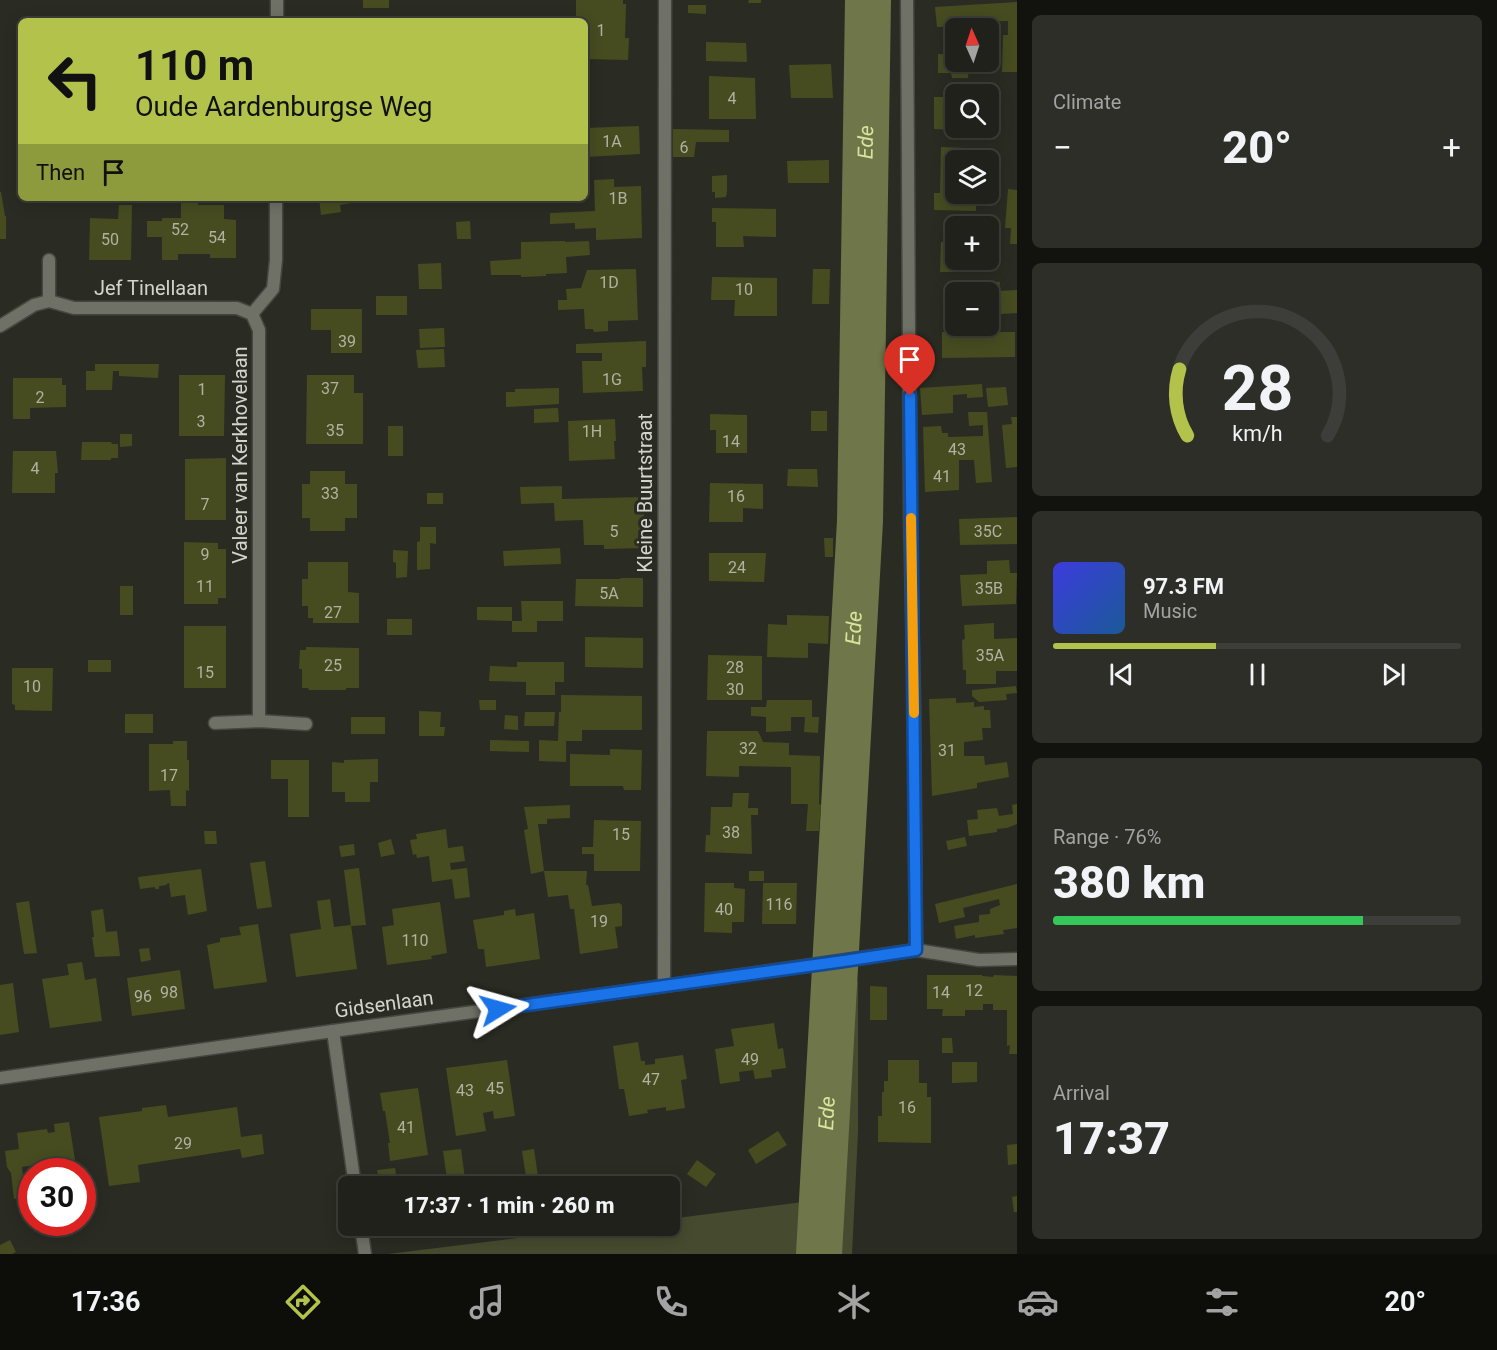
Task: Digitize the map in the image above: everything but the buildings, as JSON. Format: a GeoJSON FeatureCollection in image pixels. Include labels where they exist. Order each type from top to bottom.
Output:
{"type":"FeatureCollection","features":[{"type":"Feature","properties":{"kind":"street"},"geometry":{"type":"LineString","coordinates":[[277,0],[277,18]]}},
{"type":"Feature","properties":{"kind":"street","name":"Kleine Buurtstraat"},"geometry":{"type":"LineString","coordinates":[[664,986],[665,0]]}},
{"type":"Feature","properties":{"kind":"street"},"geometry":{"type":"LineString","coordinates":[[907,0],[916,950]]}},
{"type":"Feature","properties":{"kind":"street"},"geometry":{"type":"LineString","coordinates":[[252,314],[273,290],[276,260],[276,201]]}},
{"type":"Feature","properties":{"kind":"street"},"geometry":{"type":"LineString","coordinates":[[0,326],[34,305],[49,301],[49,260]]}},
{"type":"Feature","properties":{"kind":"street","name":"Jef Tinellaan"},"geometry":{"type":"LineString","coordinates":[[49,301],[74,308],[237,308],[252,314]]}},
{"type":"Feature","properties":{"kind":"street","name":"Valeer van Kerkhovelaan"},"geometry":{"type":"LineString","coordinates":[[252,314],[259,330],[259,721]]}},
{"type":"Feature","properties":{"kind":"street"},"geometry":{"type":"LineString","coordinates":[[215,723],[259,721],[306,724]]}},
{"type":"Feature","properties":{"kind":"street","name":"Gidsenlaan"},"geometry":{"type":"LineString","coordinates":[[0,1078],[916,950],[978,960],[1017,959]]}},
{"type":"Feature","properties":{"kind":"street"},"geometry":{"type":"LineString","coordinates":[[333,1031],[354,1176]]}},
{"type":"Feature","properties":{"kind":"street"},"geometry":{"type":"LineString","coordinates":[[362,1236],[365,1254]]}},
{"type":"Feature","properties":{"kind":"green space"},"geometry":{"type":"Polygon","coordinates":[[[833,981],[858,981],[858,1132],[852,1254],[388,1254],[533,1236],[680,1236],[680,1218],[811,1201],[833,981]]]}},
{"type":"Feature","properties":{"kind":"waterway","name":"Ede"},"geometry":{"type":"LineString","coordinates":[[819,1254],[860,521],[868,0]]}},
{"type":"Feature","properties":{"kind":"slow traffic"},"geometry":{"type":"LineString","coordinates":[[911,518],[914,713]]}},
{"type":"Feature","properties":{"kind":"route"},"geometry":{"type":"LineString","coordinates":[[498,1009],[916,950],[910,396]]}}]}
